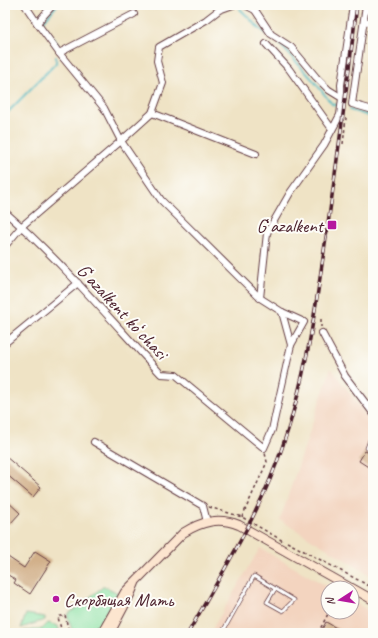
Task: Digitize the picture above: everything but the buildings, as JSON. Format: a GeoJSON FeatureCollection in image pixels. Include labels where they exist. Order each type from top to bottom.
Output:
{"type":"FeatureCollection","features":[{"type":"Feature","properties":{"kind":"main road"},"geometry":{"type":"LineString","coordinates":[[102,633],[125,592],[136,580],[183,532],[194,526],[207,522],[224,520],[239,525],[338,580]]}},
{"type":"Feature","properties":{"kind":"main road"},"geometry":{"type":"LineString","coordinates":[[110,633],[130,595],[136,580]]}},
{"type":"Feature","properties":{"kind":"main road"},"geometry":{"type":"LineString","coordinates":[[360,593],[373,600]]}},
{"type":"Feature","properties":{"kind":"street"},"geometry":{"type":"LineString","coordinates":[[25,5],[59,53],[104,108],[121,141],[161,200],[260,298],[282,312],[304,322],[291,345],[272,430],[264,448]]}},
{"type":"Feature","properties":{"kind":"street"},"geometry":{"type":"LineString","coordinates":[[37,23],[53,5]]}},
{"type":"Feature","properties":{"kind":"street"},"geometry":{"type":"LineString","coordinates":[[5,246],[22,226],[121,141],[152,112],[163,83],[157,61],[159,47],[206,20],[219,10],[233,5]]}},
{"type":"Feature","properties":{"kind":"street"},"geometry":{"type":"LineString","coordinates":[[245,5],[255,8],[271,34],[291,48],[329,90],[342,98]]}},
{"type":"Feature","properties":{"kind":"street"},"geometry":{"type":"LineString","coordinates":[[260,298],[267,233],[290,193],[324,145],[340,115],[342,98],[341,85],[353,5]]}},
{"type":"Feature","properties":{"kind":"street"},"geometry":{"type":"LineString","coordinates":[[366,5],[352,104],[373,110]]}},
{"type":"Feature","properties":{"kind":"street"},"geometry":{"type":"LineString","coordinates":[[59,53],[134,14]]}},
{"type":"Feature","properties":{"kind":"street"},"geometry":{"type":"LineString","coordinates":[[364,21],[373,23]]}},
{"type":"Feature","properties":{"kind":"street"},"geometry":{"type":"LineString","coordinates":[[266,44],[289,69],[332,129]]}},
{"type":"Feature","properties":{"kind":"street"},"geometry":{"type":"LineString","coordinates":[[152,112],[256,154]]}},
{"type":"Feature","properties":{"kind":"street","name":"Gʻazalkent koʻchasi"},"geometry":{"type":"LineString","coordinates":[[5,212],[22,226],[78,283],[161,374],[176,375],[264,448]]}},
{"type":"Feature","properties":{"kind":"street"},"geometry":{"type":"LineString","coordinates":[[5,343],[78,283]]}},
{"type":"Feature","properties":{"kind":"street"},"geometry":{"type":"LineString","coordinates":[[282,312],[291,345]]}},
{"type":"Feature","properties":{"kind":"street"},"geometry":{"type":"LineString","coordinates":[[322,333],[345,376],[373,413]]}},
{"type":"Feature","properties":{"kind":"street"},"geometry":{"type":"LineString","coordinates":[[94,442],[203,506],[207,522]]}},
{"type":"Feature","properties":{"kind":"lane"},"geometry":{"type":"LineString","coordinates":[[373,432],[367,448],[373,452]]}},
{"type":"Feature","properties":{"kind":"lane"},"geometry":{"type":"LineString","coordinates":[[222,633],[254,576],[275,588],[294,600],[283,611],[267,602],[275,588]]}},
{"type":"Feature","properties":{"kind":"path"},"geometry":{"type":"LineString","coordinates":[[343,144],[348,106],[352,104]]}},
{"type":"Feature","properties":{"kind":"path"},"geometry":{"type":"LineString","coordinates":[[321,318],[322,333]]}},
{"type":"Feature","properties":{"kind":"path"},"geometry":{"type":"LineString","coordinates":[[242,517],[267,462],[264,448]]}},
{"type":"Feature","properties":{"kind":"path"},"geometry":{"type":"LineString","coordinates":[[203,506],[220,509],[242,517],[373,588]]}},
{"type":"Feature","properties":{"kind":"path"},"geometry":{"type":"LineString","coordinates":[[62,633],[58,617],[65,615],[69,633]]}},
{"type":"Feature","properties":{"kind":"path"},"geometry":{"type":"LineString","coordinates":[[318,633],[325,620]]}},
{"type":"Feature","properties":{"kind":"shaded area"},"geometry":{"type":"Polygon","coordinates":[[[331,368],[373,424],[373,577],[280,520],[331,368]]]}},
{"type":"Feature","properties":{"kind":"shaded area"},"geometry":{"type":"Polygon","coordinates":[[[260,548],[320,582],[320,620],[360,620],[360,606],[373,613],[373,633],[210,633],[260,548]]]}},
{"type":"Feature","properties":{"kind":"green space"},"geometry":{"type":"Polygon","coordinates":[[[104,586],[118,593],[96,633],[73,633],[67,615],[104,586]]]}},
{"type":"Feature","properties":{"kind":"green space"},"geometry":{"type":"Polygon","coordinates":[[[26,614],[45,617],[45,620],[21,628],[26,614]]]}},
{"type":"Feature","properties":{"kind":"green space"},"geometry":{"type":"Polygon","coordinates":[[[48,623],[58,626],[60,633],[23,633],[24,631],[42,629],[48,623]]]}},
{"type":"Feature","properties":{"kind":"waterway"},"geometry":{"type":"LineString","coordinates":[[57,5],[42,23],[58,45]]}},
{"type":"Feature","properties":{"kind":"waterway"},"geometry":{"type":"LineString","coordinates":[[240,9],[260,29],[269,35]]}},
{"type":"Feature","properties":{"kind":"waterway"},"geometry":{"type":"LineString","coordinates":[[280,44],[313,80],[332,104],[339,106]]}},
{"type":"Feature","properties":{"kind":"waterway"},"geometry":{"type":"LineString","coordinates":[[5,115],[56,63],[56,57]]}},
{"type":"Feature","properties":{"kind":"waterway"},"geometry":{"type":"LineString","coordinates":[[350,110],[373,117]]}},
{"type":"Feature","properties":{"kind":"railway"},"geometry":{"type":"LineString","coordinates":[[188,633],[240,542],[263,496],[282,448],[297,398],[317,296],[338,155],[357,5]]}},
{"type":"Feature","properties":{"kind":"place","name":"Gʻazalkent"},"geometry":{"type":"Point","coordinates":[332,225]}},
{"type":"Feature","properties":{"kind":"place","name":"Скорбящая Мать"},"geometry":{"type":"Point","coordinates":[56,599]}}]}
